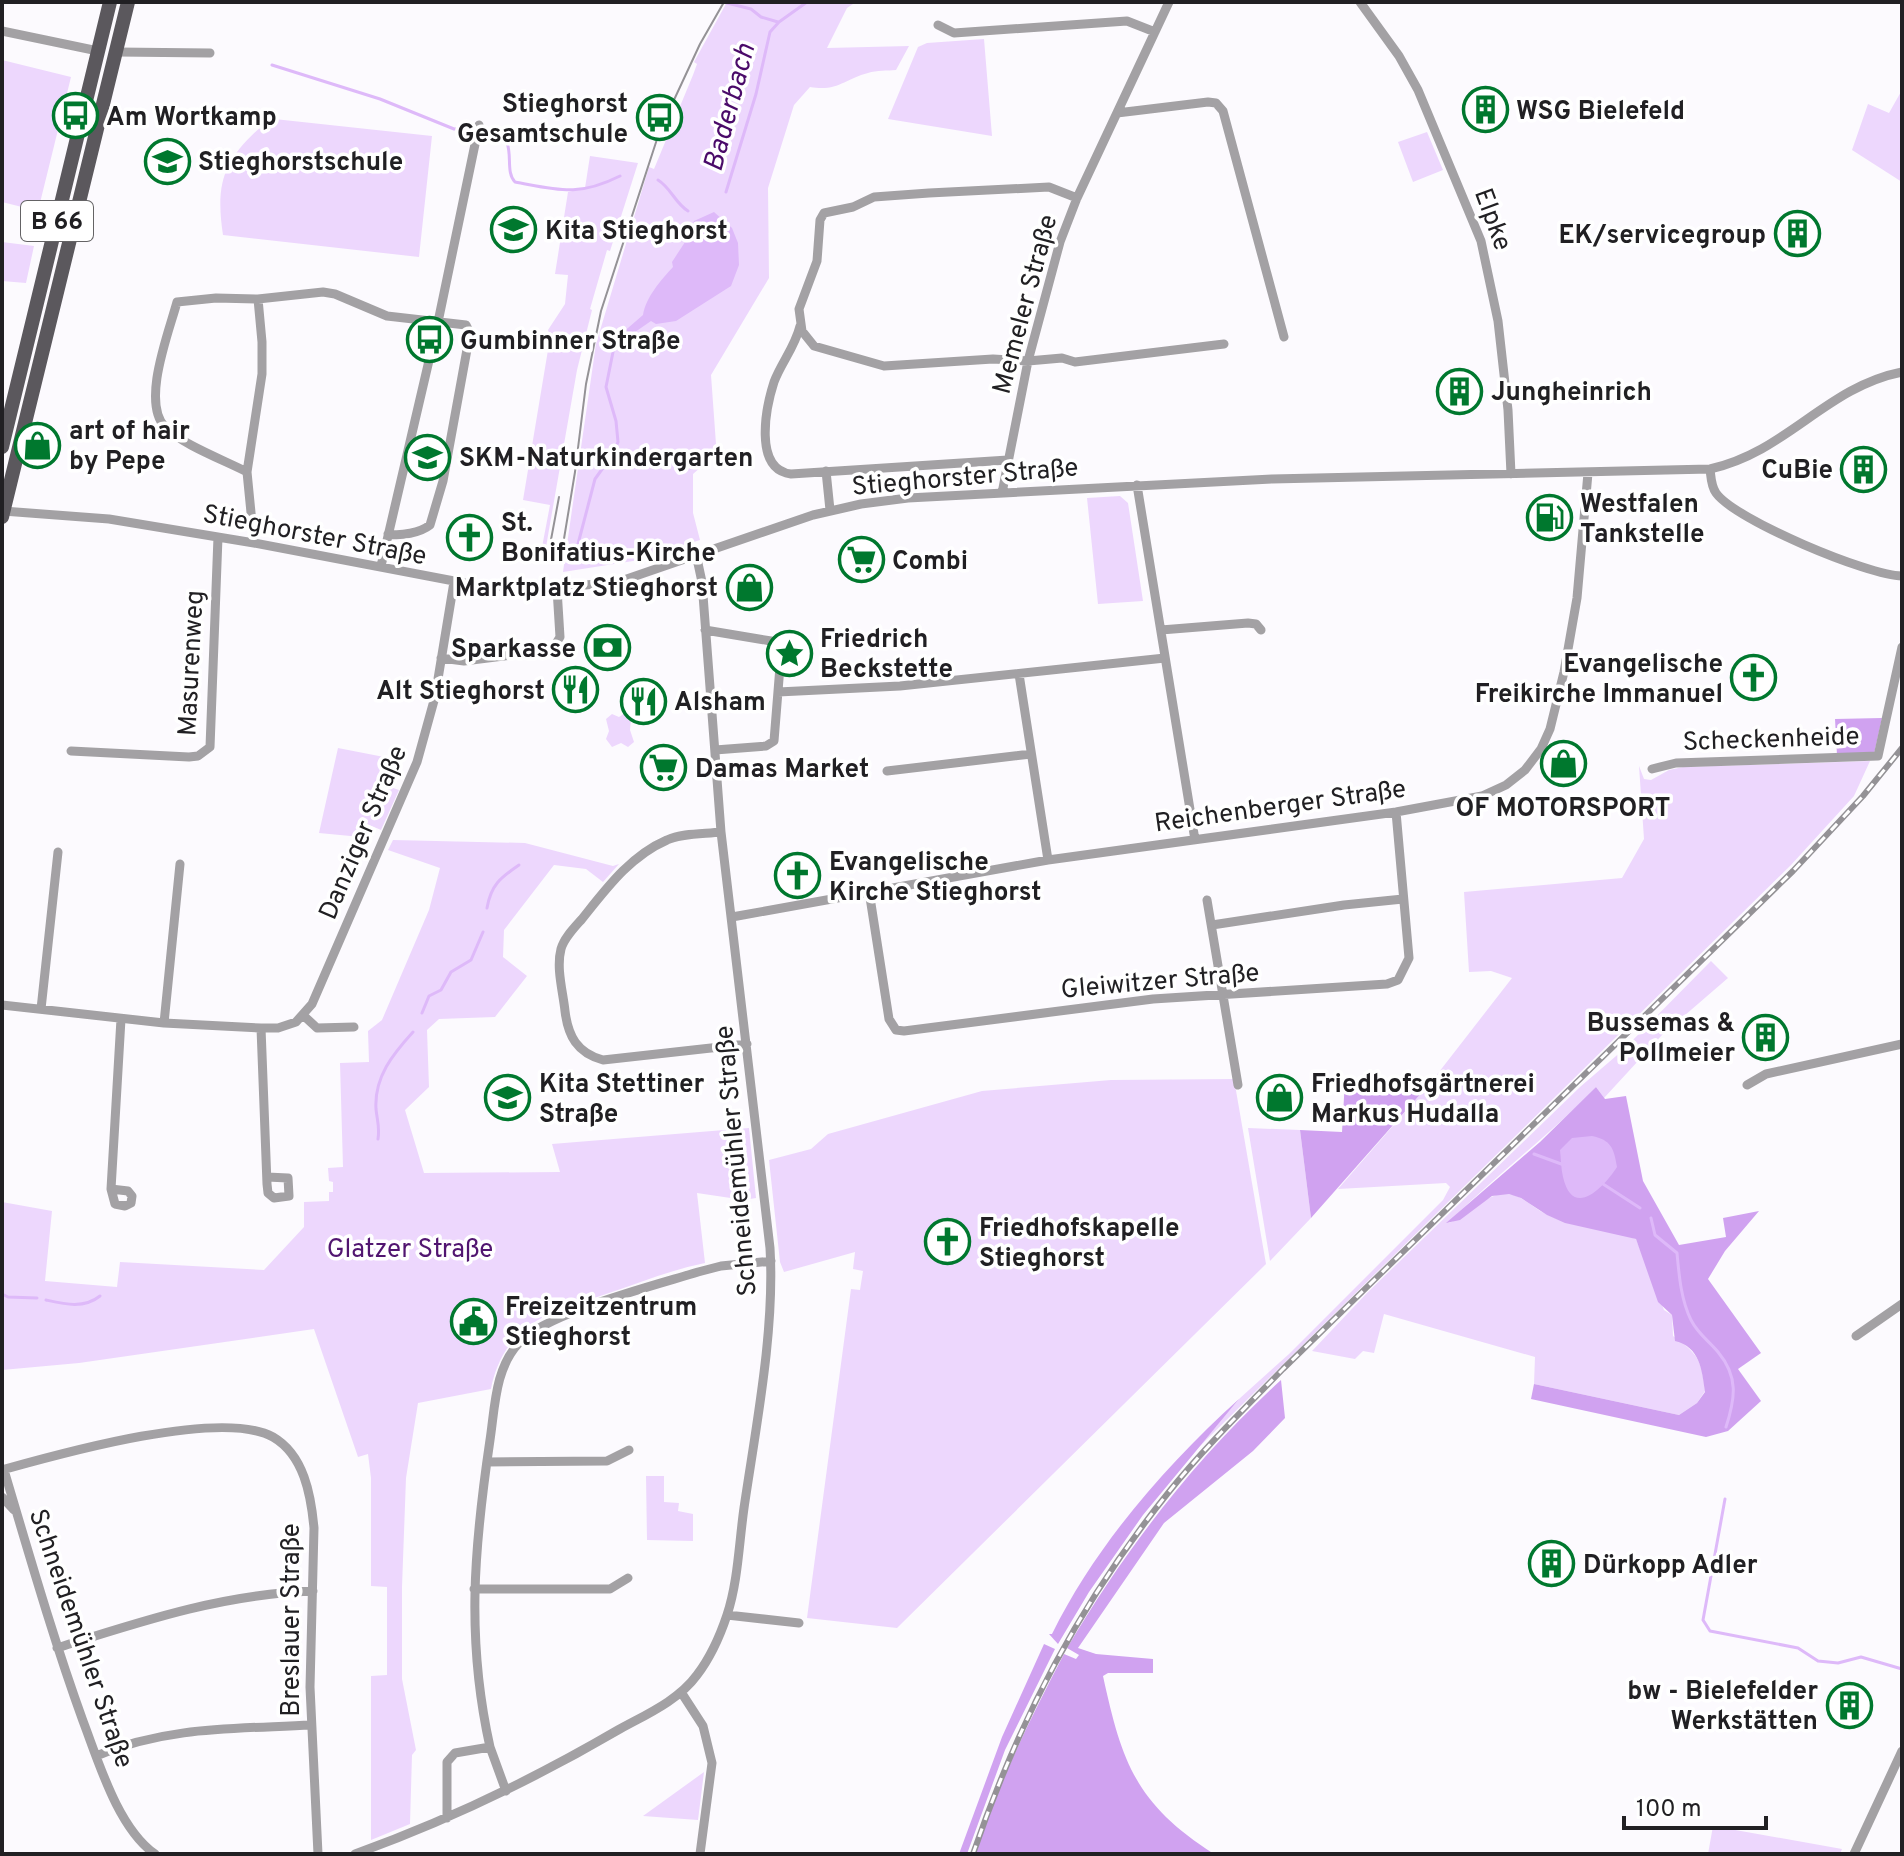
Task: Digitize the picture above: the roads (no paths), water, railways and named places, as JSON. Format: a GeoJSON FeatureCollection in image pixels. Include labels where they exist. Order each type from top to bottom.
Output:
{"type":"FeatureCollection","features":[{"type":"Feature","properties":{"kind":"main road","name":"B 66"},"geometry":{"type":"LineString","coordinates":[[2,447],[110,2]]}},
{"type":"Feature","properties":{"kind":"main road","name":"B 66"},"geometry":{"type":"LineString","coordinates":[[2,513],[128,2]]}},
{"type":"Feature","properties":{"kind":"main road"},"geometry":{"type":"LineString","coordinates":[[98,51],[117,52]]}},
{"type":"Feature","properties":{"kind":"street","name":"Memeler Straße"},"geometry":{"type":"LineString","coordinates":[[1002,493],[1049,274],[1077,198],[1169,2]]}},
{"type":"Feature","properties":{"kind":"street","name":"Elpke"},"geometry":{"type":"LineString","coordinates":[[1360,2],[1399,56],[1418,90],[1481,241],[1498,321],[1506,386],[1511,474]]}},
{"type":"Feature","properties":{"kind":"street"},"geometry":{"type":"LineString","coordinates":[[938,25],[954,33],[1127,21],[1155,32]]}},
{"type":"Feature","properties":{"kind":"street"},"geometry":{"type":"LineString","coordinates":[[2,31],[98,51]]}},
{"type":"Feature","properties":{"kind":"street"},"geometry":{"type":"LineString","coordinates":[[117,52],[210,53]]}},
{"type":"Feature","properties":{"kind":"street"},"geometry":{"type":"LineString","coordinates":[[1117,113],[1208,102],[1216,103],[1223,111],[1284,337]]}},
{"type":"Feature","properties":{"kind":"street"},"geometry":{"type":"LineString","coordinates":[[381,566],[438,322],[479,125]]}},
{"type":"Feature","properties":{"kind":"street"},"geometry":{"type":"LineString","coordinates":[[1008,460],[787,474],[777,470],[770,460],[766,431],[769,403],[776,379],[800,326],[800,301],[814,272],[821,216],[828,211],[853,207],[874,197],[1039,187],[1059,190],[1077,198]]}},
{"type":"Feature","properties":{"kind":"street"},"geometry":{"type":"LineString","coordinates":[[247,472],[166,428],[155,404],[156,386],[177,302],[328,293],[387,316],[466,325],[470,333],[443,481],[430,525],[421,530],[388,534]]}},
{"type":"Feature","properties":{"kind":"street"},"geometry":{"type":"LineString","coordinates":[[254,543],[247,472],[262,374],[258,299]]}},
{"type":"Feature","properties":{"kind":"street"},"geometry":{"type":"LineString","coordinates":[[800,326],[814,346]]}},
{"type":"Feature","properties":{"kind":"street"},"geometry":{"type":"LineString","coordinates":[[789,353],[798,347],[814,346],[884,366],[993,359],[1028,361],[1062,358],[1075,362],[1224,344]]}},
{"type":"Feature","properties":{"kind":"street","name":"Stieghorster Straße"},"geometry":{"type":"LineString","coordinates":[[2,513],[109,519],[381,566],[454,582],[510,589],[557,589],[631,578],[830,510],[908,498],[1272,479],[1710,469],[1760,452],[1847,392],[1884,376],[1902,364]]}},
{"type":"Feature","properties":{"kind":"street","name":"Stieghorster Straße"},"geometry":{"type":"LineString","coordinates":[[1884,376],[1902,372]]}},
{"type":"Feature","properties":{"kind":"street"},"geometry":{"type":"LineString","coordinates":[[1710,469],[1714,490],[1733,508],[1756,523],[1852,562],[1902,576]]}},
{"type":"Feature","properties":{"kind":"street"},"geometry":{"type":"LineString","coordinates":[[826,471],[830,510]]}},
{"type":"Feature","properties":{"kind":"street","name":"Reichenberger Straße"},"geometry":{"type":"LineString","coordinates":[[732,917],[1048,860],[1396,812],[1482,796],[1506,785],[1525,770],[1541,749],[1550,729],[1579,581],[1588,473]]}},
{"type":"Feature","properties":{"kind":"street"},"geometry":{"type":"LineString","coordinates":[[1137,485],[1195,840]]}},
{"type":"Feature","properties":{"kind":"street","name":"Masurenweg"},"geometry":{"type":"LineString","coordinates":[[71,751],[189,757],[198,756],[210,747],[218,537]]}},
{"type":"Feature","properties":{"kind":"street","name":"Schneidemühler Straße"},"geometry":{"type":"LineString","coordinates":[[355,1854],[506,1791],[570,1759],[681,1692],[702,1667],[727,1615],[770,1313],[771,1261],[721,832],[702,582],[696,554]]}},
{"type":"Feature","properties":{"kind":"street","name":"Danziger Straße"},"geometry":{"type":"LineString","coordinates":[[304,1016],[318,991],[417,762],[429,727],[454,582]]}},
{"type":"Feature","properties":{"kind":"street"},"geometry":{"type":"LineString","coordinates":[[441,658],[464,661],[552,650],[560,637],[557,589]]}},
{"type":"Feature","properties":{"kind":"street"},"geometry":{"type":"LineString","coordinates":[[1161,630],[1248,623],[1256,624],[1261,630]]}},
{"type":"Feature","properties":{"kind":"street"},"geometry":{"type":"LineString","coordinates":[[705,630],[767,640],[776,644],[781,654],[774,741],[766,746],[715,750]]}},
{"type":"Feature","properties":{"kind":"street","name":"Scheckenheide"},"geometry":{"type":"LineString","coordinates":[[1652,769],[1676,763],[1878,756],[1902,647]]}},
{"type":"Feature","properties":{"kind":"street"},"geometry":{"type":"LineString","coordinates":[[778,692],[900,686],[1165,658]]}},
{"type":"Feature","properties":{"kind":"street"},"geometry":{"type":"LineString","coordinates":[[1019,674],[1048,860]]}},
{"type":"Feature","properties":{"kind":"street"},"geometry":{"type":"LineString","coordinates":[[887,771],[1031,754]]}},
{"type":"Feature","properties":{"kind":"street","name":"Gleiwitzer Straße"},"geometry":{"type":"LineString","coordinates":[[869,891],[889,1019],[896,1030],[912,1031],[1153,999],[1387,984],[1398,980],[1406,970],[1409,958],[1396,812]]}},
{"type":"Feature","properties":{"kind":"street"},"geometry":{"type":"LineString","coordinates":[[721,832],[676,837],[663,842],[627,867],[604,892],[561,948],[559,960],[566,1023],[578,1047],[592,1057],[603,1060],[747,1044]]}},
{"type":"Feature","properties":{"kind":"street"},"geometry":{"type":"LineString","coordinates":[[41,1009],[58,852]]}},
{"type":"Feature","properties":{"kind":"street"},"geometry":{"type":"LineString","coordinates":[[164,1023],[180,864]]}},
{"type":"Feature","properties":{"kind":"street"},"geometry":{"type":"LineString","coordinates":[[1212,925],[1403,899]]}},
{"type":"Feature","properties":{"kind":"street"},"geometry":{"type":"LineString","coordinates":[[1207,900],[1238,1085]]}},
{"type":"Feature","properties":{"kind":"street"},"geometry":{"type":"LineString","coordinates":[[2,1005],[164,1023],[261,1028],[287,1026],[304,1016],[317,1028],[354,1027]]}},
{"type":"Feature","properties":{"kind":"street"},"geometry":{"type":"LineString","coordinates":[[111,1189],[121,1019]]}},
{"type":"Feature","properties":{"kind":"street"},"geometry":{"type":"LineString","coordinates":[[261,1028],[267,1177]]}},
{"type":"Feature","properties":{"kind":"street"},"geometry":{"type":"LineString","coordinates":[[1747,1085],[1766,1074],[1902,1044]]}},
{"type":"Feature","properties":{"kind":"street"},"geometry":{"type":"LineString","coordinates":[[506,1791],[490,1747],[475,1649],[474,1589],[476,1544],[487,1462],[501,1375],[509,1355],[528,1334],[556,1319],[698,1272],[721,1266],[771,1261]]}},
{"type":"Feature","properties":{"kind":"street"},"geometry":{"type":"LineString","coordinates":[[1856,1336],[1902,1304]]}},
{"type":"Feature","properties":{"kind":"street","name":"Breslauer Straße"},"geometry":{"type":"LineString","coordinates":[[3,1470],[111,1442],[217,1427],[256,1430],[273,1437],[287,1448],[299,1463],[306,1480],[314,1528],[310,1687],[318,1854]]}},
{"type":"Feature","properties":{"kind":"street"},"geometry":{"type":"LineString","coordinates":[[487,1462],[607,1461],[629,1450]]}},
{"type":"Feature","properties":{"kind":"street","name":"Schneidemühler Straße"},"geometry":{"type":"LineString","coordinates":[[3,1470],[57,1648],[96,1756],[133,1831],[155,1854]]}},
{"type":"Feature","properties":{"kind":"street"},"geometry":{"type":"LineString","coordinates":[[2,1497],[16,1513]]}},
{"type":"Feature","properties":{"kind":"street"},"geometry":{"type":"LineString","coordinates":[[474,1589],[610,1589],[628,1578]]}},
{"type":"Feature","properties":{"kind":"street"},"geometry":{"type":"LineString","coordinates":[[57,1648],[206,1603],[255,1595],[313,1591]]}},
{"type":"Feature","properties":{"kind":"street"},"geometry":{"type":"LineString","coordinates":[[727,1615],[799,1623]]}},
{"type":"Feature","properties":{"kind":"street"},"geometry":{"type":"LineString","coordinates":[[681,1692],[703,1726],[712,1763],[700,1854]]}},
{"type":"Feature","properties":{"kind":"street"},"geometry":{"type":"LineString","coordinates":[[96,1756],[136,1740],[189,1731],[311,1725]]}},
{"type":"Feature","properties":{"kind":"street"},"geometry":{"type":"LineString","coordinates":[[447,1818],[447,1759],[455,1753],[490,1747]]}},
{"type":"Feature","properties":{"kind":"street"},"geometry":{"type":"LineString","coordinates":[[1854,1854],[1902,1751]]}},
{"type":"Feature","properties":{"kind":"waterway"},"geometry":{"type":"LineString","coordinates":[[723,2],[751,9],[761,17],[778,22]]}},
{"type":"Feature","properties":{"kind":"waterway","name":"Baderbach"},"geometry":{"type":"LineString","coordinates":[[726,192],[756,94],[770,32],[807,2]]}},
{"type":"Feature","properties":{"kind":"waterway"},"geometry":{"type":"LineString","coordinates":[[272,65],[380,99],[454,129],[469,128]]}},
{"type":"Feature","properties":{"kind":"waterway"},"geometry":{"type":"LineString","coordinates":[[490,136],[507,143],[515,182],[568,190],[592,187],[620,176]]}},
{"type":"Feature","properties":{"kind":"waterway"},"geometry":{"type":"LineString","coordinates":[[658,180],[688,211]]}},
{"type":"Feature","properties":{"kind":"waterway","name":"Baderbach"},"geometry":{"type":"LineString","coordinates":[[578,544],[595,479],[618,442],[616,421],[606,387],[614,347],[625,335]]}},
{"type":"Feature","properties":{"kind":"waterway","name":"Baderbach"},"geometry":{"type":"LineString","coordinates":[[487,908],[497,883],[519,865]]}},
{"type":"Feature","properties":{"kind":"waterway","name":"Baderbach"},"geometry":{"type":"LineString","coordinates":[[422,1013],[429,996],[441,990],[451,972],[471,960],[483,932]]}},
{"type":"Feature","properties":{"kind":"waterway","name":"Baderbach"},"geometry":{"type":"LineString","coordinates":[[378,1139],[378,1087],[392,1058],[413,1032]]}},
{"type":"Feature","properties":{"kind":"waterway"},"geometry":{"type":"LineString","coordinates":[[1534,1154],[1564,1165]]}},
{"type":"Feature","properties":{"kind":"waterway"},"geometry":{"type":"LineString","coordinates":[[1603,1184],[1640,1208]]}},
{"type":"Feature","properties":{"kind":"waterway"},"geometry":{"type":"LineString","coordinates":[[1651,1218],[1655,1235],[1677,1253],[1683,1296],[1691,1320],[1729,1370],[1733,1398],[1726,1427]]}},
{"type":"Feature","properties":{"kind":"waterway","name":"Baderbach"},"geometry":{"type":"LineString","coordinates":[[2,1294],[37,1298]]}},
{"type":"Feature","properties":{"kind":"waterway","name":"Baderbach"},"geometry":{"type":"LineString","coordinates":[[46,1300],[81,1304],[100,1296]]}},
{"type":"Feature","properties":{"kind":"waterway"},"geometry":{"type":"LineString","coordinates":[[1725,1499],[1703,1620],[1710,1631],[1798,1648],[1818,1661],[1838,1663],[1861,1657],[1902,1669]]}},
{"type":"Feature","properties":{"kind":"tram line"},"geometry":{"type":"LineString","coordinates":[[560,563],[586,384],[601,311],[660,130],[700,44],[724,2]]}},
{"type":"Feature","properties":{"kind":"tram line"},"geometry":{"type":"LineString","coordinates":[[547,561],[559,497]]}},
{"type":"Feature","properties":{"kind":"railway"},"geometry":{"type":"LineString","coordinates":[[973,1854],[1010,1757],[1054,1665],[1106,1577],[1181,1477],[1283,1369],[1793,871],[1863,796],[1902,748]]}},
{"type":"Feature","properties":{"kind":"place","name":"WSG Bielefeld"},"geometry":{"type":"Point","coordinates":[1485,110]}},
{"type":"Feature","properties":{"kind":"place","name":"Am Wortkamp"},"geometry":{"type":"Point","coordinates":[75,116]}},
{"type":"Feature","properties":{"kind":"place","name":"Stieghorst Gesamtschule"},"geometry":{"type":"Point","coordinates":[659,118]}},
{"type":"Feature","properties":{"kind":"place","name":"Stieghorstschule"},"geometry":{"type":"Point","coordinates":[167,161]}},
{"type":"Feature","properties":{"kind":"place","name":"Kita Stieghorst"},"geometry":{"type":"Point","coordinates":[514,230]}},
{"type":"Feature","properties":{"kind":"place","name":"EK/servicegroup"},"geometry":{"type":"Point","coordinates":[1797,234]}},
{"type":"Feature","properties":{"kind":"place","name":"Gumbinner Straße"},"geometry":{"type":"Point","coordinates":[429,340]}},
{"type":"Feature","properties":{"kind":"place","name":"Jungheinrich"},"geometry":{"type":"Point","coordinates":[1460,391]}},
{"type":"Feature","properties":{"kind":"place","name":"art of hair by Pepe"},"geometry":{"type":"Point","coordinates":[38,445]}},
{"type":"Feature","properties":{"kind":"place","name":"SKM-Naturkindergarten"},"geometry":{"type":"Point","coordinates":[428,457]}},
{"type":"Feature","properties":{"kind":"place","name":"CuBie"},"geometry":{"type":"Point","coordinates":[1864,469]}},
{"type":"Feature","properties":{"kind":"place","name":"Westfalen Tankstelle"},"geometry":{"type":"Point","coordinates":[1549,518]}},
{"type":"Feature","properties":{"kind":"place","name":"St. Bonifatius-Kirche"},"geometry":{"type":"Point","coordinates":[470,537]}},
{"type":"Feature","properties":{"kind":"place","name":"Combi"},"geometry":{"type":"Point","coordinates":[861,560]}},
{"type":"Feature","properties":{"kind":"place","name":"Marktplatz Stieghorst"},"geometry":{"type":"Point","coordinates":[749,587]}},
{"type":"Feature","properties":{"kind":"place","name":"Sparkasse"},"geometry":{"type":"Point","coordinates":[607,648]}},
{"type":"Feature","properties":{"kind":"place","name":"Friedrich Beckstette"},"geometry":{"type":"Point","coordinates":[789,653]}},
{"type":"Feature","properties":{"kind":"place","name":"Evangelische Freikirche Immanuel"},"geometry":{"type":"Point","coordinates":[1754,678]}},
{"type":"Feature","properties":{"kind":"place","name":"Alt Stieghorst"},"geometry":{"type":"Point","coordinates":[576,690]}},
{"type":"Feature","properties":{"kind":"place","name":"Alsham"},"geometry":{"type":"Point","coordinates":[643,701]}},
{"type":"Feature","properties":{"kind":"place","name":"OF MOTORSPORT"},"geometry":{"type":"Point","coordinates":[1563,764]}},
{"type":"Feature","properties":{"kind":"place","name":"Damas Market"},"geometry":{"type":"Point","coordinates":[664,768]}},
{"type":"Feature","properties":{"kind":"place","name":"Evangelische Kirche Stieghorst"},"geometry":{"type":"Point","coordinates":[798,876]}},
{"type":"Feature","properties":{"kind":"place","name":"Bussemas & Pollmeier"},"geometry":{"type":"Point","coordinates":[1766,1037]}},
{"type":"Feature","properties":{"kind":"place","name":"Kita Stettiner Straße"},"geometry":{"type":"Point","coordinates":[508,1098]}},
{"type":"Feature","properties":{"kind":"place","name":"Friedhofsgärtnerei Markus Hudalla"},"geometry":{"type":"Point","coordinates":[1280,1098]}},
{"type":"Feature","properties":{"kind":"place","name":"Friedhofskapelle Stieghorst"},"geometry":{"type":"Point","coordinates":[948,1242]}},
{"type":"Feature","properties":{"kind":"place","name":"Freizeitzentrum Stieghorst"},"geometry":{"type":"Point","coordinates":[474,1321]}},
{"type":"Feature","properties":{"kind":"place","name":"Dürkopp Adler"},"geometry":{"type":"Point","coordinates":[1552,1564]}},
{"type":"Feature","properties":{"kind":"place","name":"bw - Bielefelder Werkstätten"},"geometry":{"type":"Point","coordinates":[1849,1705]}},
{"type":"Feature","properties":{"kind":"park label","name":"Glatzer Straße"},"geometry":{"type":"Point","coordinates":[410,1248]}}]}
